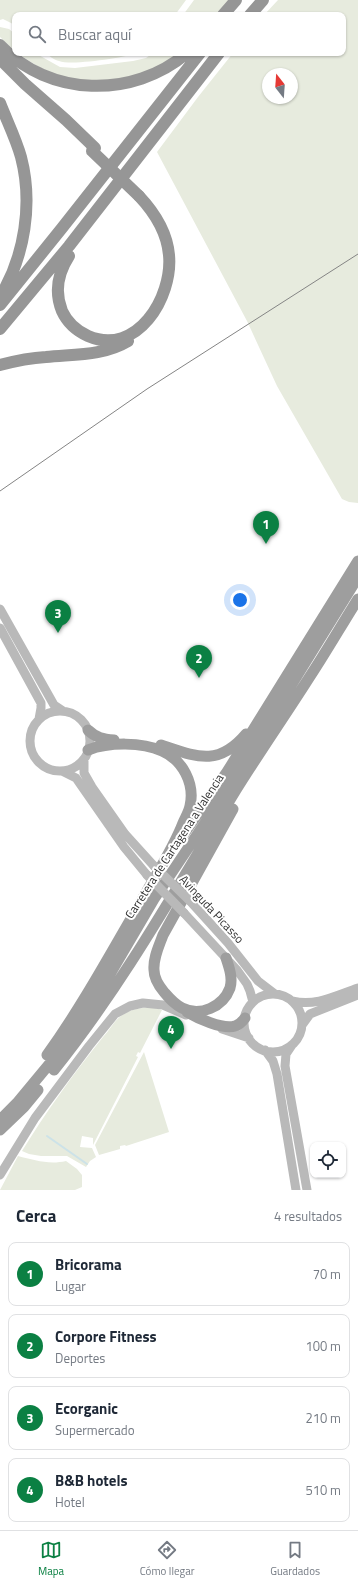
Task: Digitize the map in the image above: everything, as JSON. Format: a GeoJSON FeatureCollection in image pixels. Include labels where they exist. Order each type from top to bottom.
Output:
{"type":"FeatureCollection","features":[{"type":"Feature","properties":{"kind":"highway"},"geometry":{"type":"LineString","coordinates":[[226,12],[236,0]]}},
{"type":"Feature","properties":{"kind":"highway"},"geometry":{"type":"LineString","coordinates":[[234,12],[244,0]]}},
{"type":"Feature","properties":{"kind":"highway"},"geometry":{"type":"LineString","coordinates":[[253,12],[263,0]]}},
{"type":"Feature","properties":{"kind":"highway"},"geometry":{"type":"LineString","coordinates":[[0,45],[12,55]]}},
{"type":"Feature","properties":{"kind":"highway"},"geometry":{"type":"LineString","coordinates":[[13,56],[21,63],[38,72],[67,83],[86,86],[109,86],[140,79],[164,69],[183,56]]}},
{"type":"Feature","properties":{"kind":"highway"},"geometry":{"type":"LineString","coordinates":[[0,305],[198,56]]}},
{"type":"Feature","properties":{"kind":"highway"},"geometry":{"type":"LineString","coordinates":[[0,329],[46,276],[216,56]]}},
{"type":"Feature","properties":{"kind":"highway"},"geometry":{"type":"LineString","coordinates":[[0,58],[25,84],[66,120],[93,150]]}},
{"type":"Feature","properties":{"kind":"highway"},"geometry":{"type":"LineString","coordinates":[[0,64],[15,80],[151,202],[163,221],[169,238],[172,256],[172,275],[169,288],[162,304],[148,325],[126,342],[104,351],[27,359],[0,365]]}},
{"type":"Feature","properties":{"kind":"highway"},"geometry":{"type":"LineString","coordinates":[[0,103],[21,157],[25,178],[26,198],[25,224],[19,249],[11,274],[0,297]]}},
{"type":"Feature","properties":{"kind":"highway"},"geometry":{"type":"LineString","coordinates":[[86,225],[60,274],[58,291],[60,306],[63,313],[73,326],[85,334],[105,340],[120,338],[134,332],[150,318],[161,299],[168,277],[169,255],[165,235],[155,214],[141,194]]}},
{"type":"Feature","properties":{"kind":"highway"},"geometry":{"type":"LineString","coordinates":[[159,864],[227,772],[358,561]]}},
{"type":"Feature","properties":{"kind":"highway","name":"Carretera de Cartagena a Valencia"},"geometry":{"type":"LineString","coordinates":[[0,1120],[17,1103],[56,1056],[96,998],[154,899],[219,802],[358,577]]}},
{"type":"Feature","properties":{"kind":"highway","name":"Carretera de Cartagena a Valencia"},"geometry":{"type":"LineString","coordinates":[[0,1130],[24,1107],[63,1059],[122,975],[173,895],[236,790],[358,599]]}},
{"type":"Feature","properties":{"kind":"highway"},"geometry":{"type":"LineString","coordinates":[[245,1018],[240,1024],[228,1027],[192,1015],[179,1006],[172,1001],[157,983],[154,971],[156,955],[163,935],[255,772],[285,715]]}},
{"type":"Feature","properties":{"kind":"highway"},"geometry":{"type":"LineString","coordinates":[[88,730],[94,736],[105,740],[154,742],[193,755],[209,756],[224,753],[239,742],[258,720]]}},
{"type":"Feature","properties":{"kind":"highway"},"geometry":{"type":"LineString","coordinates":[[0,1111],[36,1070],[102,968],[159,864],[178,837],[190,806],[190,794],[185,771],[174,758],[166,753],[146,746],[105,745],[86,754]]}},
{"type":"Feature","properties":{"kind":"highway"},"geometry":{"type":"LineString","coordinates":[[179,1006],[194,1012],[206,1010],[219,1004],[226,997],[230,987],[230,970],[226,958]]}},
{"type":"Feature","properties":{"kind":"highway"},"geometry":{"type":"LineString","coordinates":[[0,1135],[24,1107]]}},
{"type":"Feature","properties":{"kind":"main road"},"geometry":{"type":"LineString","coordinates":[[0,609],[54,705],[63,711],[75,715],[83,722],[88,730],[90,743],[86,754],[78,765],[62,771],[50,769],[42,765],[32,752],[30,735],[33,727],[39,719],[41,704],[0,628]]}},
{"type":"Feature","properties":{"kind":"main road"},"geometry":{"type":"LineString","coordinates":[[39,719],[54,712],[63,711]]}},
{"type":"Feature","properties":{"kind":"main road","name":"Avinguda Picasso"},"geometry":{"type":"LineString","coordinates":[[86,754],[84,773],[125,834],[159,864],[228,943],[258,981],[275,994]]}},
{"type":"Feature","properties":{"kind":"main road","name":"Avinguda Picasso"},"geometry":{"type":"LineString","coordinates":[[62,771],[76,778],[124,847],[147,875],[226,958],[247,984],[253,1002]]}},
{"type":"Feature","properties":{"kind":"main road"},"geometry":{"type":"LineString","coordinates":[[292,1044],[284,1049],[275,1051],[265,1050],[259,1048],[249,1038],[244,1025],[246,1012],[253,1002],[263,996],[275,994],[284,996],[292,1001],[302,1004],[323,1001],[358,988]]}},
{"type":"Feature","properties":{"kind":"main road"},"geometry":{"type":"LineString","coordinates":[[307,1190],[285,1066],[286,1054],[297,1038],[302,1025],[310,1014],[358,995]]}},
{"type":"Feature","properties":{"kind":"main road"},"geometry":{"type":"LineString","coordinates":[[292,1001],[298,1008],[302,1025]]}},
{"type":"Feature","properties":{"kind":"main road"},"geometry":{"type":"LineString","coordinates":[[0,1175],[35,1118],[104,1026],[115,1014],[130,1006],[143,1003],[162,1005],[200,1022],[249,1038]]}},
{"type":"Feature","properties":{"kind":"main road"},"geometry":{"type":"LineString","coordinates":[[265,1050],[273,1061],[277,1074],[296,1190]]}},
{"type":"Feature","properties":{"kind":"shaded area"},"geometry":{"type":"Polygon","coordinates":[[[0,0],[186,0],[177,12],[12,12],[12,24],[3,19],[0,20],[0,0]]]}},
{"type":"Feature","properties":{"kind":"shaded area"},"geometry":{"type":"Polygon","coordinates":[[[194,0],[231,0],[220,12],[185,12],[194,0]]]}},
{"type":"Feature","properties":{"kind":"shaded area"},"geometry":{"type":"Polygon","coordinates":[[[278,0],[358,0],[358,503],[349,502],[342,499],[277,386],[247,321],[157,152],[231,56],[346,56],[346,12],[267,12],[278,0]]]}},
{"type":"Feature","properties":{"kind":"shaded area"},"geometry":{"type":"Polygon","coordinates":[[[0,27],[9,29],[12,32],[12,48],[0,37],[0,27]]]}},
{"type":"Feature","properties":{"kind":"shaded area"},"geometry":{"type":"Polygon","coordinates":[[[22,56],[40,56],[60,67],[75,68],[133,61],[149,56],[175,56],[145,73],[123,79],[100,81],[88,81],[55,74],[22,56]]]}},
{"type":"Feature","properties":{"kind":"shaded area"},"geometry":{"type":"Polygon","coordinates":[[[50,56],[126,56],[87,62],[66,62],[50,56]]]}},
{"type":"Feature","properties":{"kind":"shaded area"},"geometry":{"type":"Polygon","coordinates":[[[152,1007],[162,1010],[140,1053],[138,1052],[136,1056],[138,1057],[93,1145],[93,1138],[82,1136],[80,1147],[92,1148],[96,1157],[90,1161],[86,1167],[67,1156],[41,1156],[22,1151],[81,1065],[116,1021],[121,1016],[132,1010],[152,1007]]]}},
{"type":"Feature","properties":{"kind":"shaded area"},"geometry":{"type":"Polygon","coordinates":[[[144,1052],[169,1132],[126,1146],[120,1146],[120,1149],[99,1155],[95,1145],[144,1052]]]}},
{"type":"Feature","properties":{"kind":"shaded area"},"geometry":{"type":"Polygon","coordinates":[[[18,1156],[48,1162],[66,1161],[77,1169],[82,1175],[82,1187],[75,1190],[0,1190],[18,1156]]]}},
{"type":"Feature","properties":{"kind":"waterway"},"geometry":{"type":"LineString","coordinates":[[47,1136],[87,1164]]}},
{"type":"Feature","properties":{"kind":"tram line"},"geometry":{"type":"LineString","coordinates":[[0,491],[147,389],[358,254]]}},
{"type":"Feature","properties":{"kind":"place","name":"Bricorama"},"geometry":{"type":"Point","coordinates":[266,544]}},
{"type":"Feature","properties":{"kind":"place","name":"Ecorganic"},"geometry":{"type":"Point","coordinates":[58,633]}},
{"type":"Feature","properties":{"kind":"place","name":"Corpore Fitness"},"geometry":{"type":"Point","coordinates":[199,678]}},
{"type":"Feature","properties":{"kind":"place","name":"B&B hotels"},"geometry":{"type":"Point","coordinates":[171,1049]}}]}
